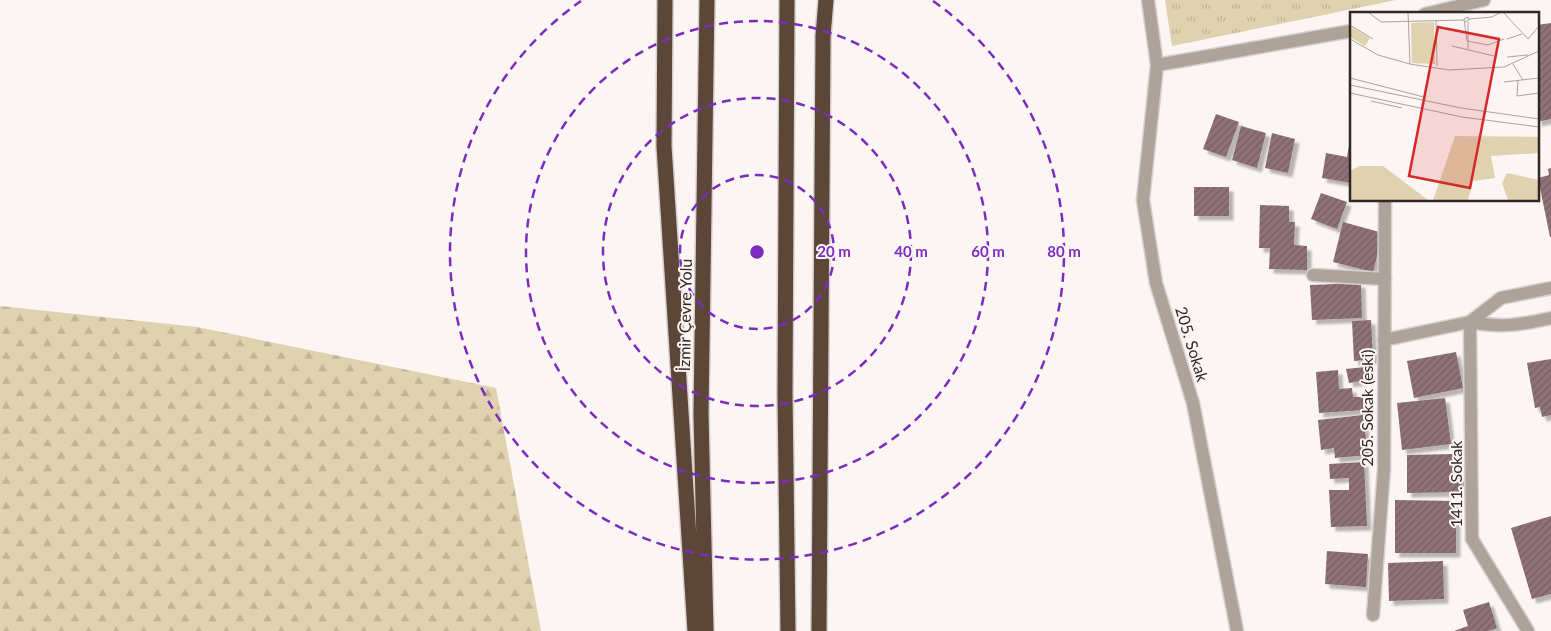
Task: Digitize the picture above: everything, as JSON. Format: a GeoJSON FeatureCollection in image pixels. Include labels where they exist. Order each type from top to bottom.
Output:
{"type":"FeatureCollection","features":[{"type":"Feature","properties":{"kind":"highway"},"geometry":{"type":"LineString","coordinates":[[665,0],[664,146],[695,631]]}},
{"type":"Feature","properties":{"kind":"highway","name":"İzmir Çevre Yolu"},"geometry":{"type":"LineString","coordinates":[[706,631],[701,414],[707,0]]}},
{"type":"Feature","properties":{"kind":"highway"},"geometry":{"type":"LineString","coordinates":[[787,0],[785,394],[788,631]]}},
{"type":"Feature","properties":{"kind":"highway"},"geometry":{"type":"LineString","coordinates":[[819,631],[822,56],[826,0]]}},
{"type":"Feature","properties":{"kind":"street","name":"205. Sokak"},"geometry":{"type":"LineString","coordinates":[[1148,0],[1157,65],[1142,200],[1156,283],[1193,403],[1237,631]]}},
{"type":"Feature","properties":{"kind":"street"},"geometry":{"type":"LineString","coordinates":[[1433,12],[1484,0]]}},
{"type":"Feature","properties":{"kind":"street"},"geometry":{"type":"LineString","coordinates":[[1157,65],[1350,31]]}},
{"type":"Feature","properties":{"kind":"street","name":"205. Sokak (eski)"},"geometry":{"type":"LineString","coordinates":[[1373,615],[1384,469],[1386,201]]}},
{"type":"Feature","properties":{"kind":"street"},"geometry":{"type":"LineString","coordinates":[[1313,275],[1385,279]]}},
{"type":"Feature","properties":{"kind":"street"},"geometry":{"type":"LineString","coordinates":[[1470,322],[1501,298],[1551,288]]}},
{"type":"Feature","properties":{"kind":"street"},"geometry":{"type":"LineString","coordinates":[[1384,340],[1470,322],[1492,326],[1520,325],[1551,318]]}},
{"type":"Feature","properties":{"kind":"street","name":"1411. Sokak"},"geometry":{"type":"LineString","coordinates":[[1470,322],[1472,539],[1528,631]]}},
{"type":"Feature","properties":{"kind":"green space"},"geometry":{"type":"Polygon","coordinates":[[[1165,0],[1396,0],[1172,46],[1165,0]]]}},
{"type":"Feature","properties":{"kind":"green space"},"geometry":{"type":"Polygon","coordinates":[[[0,306],[197,327],[496,388],[541,631],[0,631],[0,306]]]}},
{"type":"Feature","properties":{"kind":"building"},"geometry":{"type":"Polygon","coordinates":[[[1551,23],[1551,119],[1538,122],[1538,25],[1551,23]]]}},
{"type":"Feature","properties":{"kind":"building"},"geometry":{"type":"Polygon","coordinates":[[[1216,114],[1239,122],[1226,157],[1203,149],[1216,114]]]}},
{"type":"Feature","properties":{"kind":"building"},"geometry":{"type":"Polygon","coordinates":[[[1241,126],[1266,133],[1257,168],[1232,160],[1241,126]]]}},
{"type":"Feature","properties":{"kind":"building"},"geometry":{"type":"Polygon","coordinates":[[[1272,133],[1295,139],[1288,173],[1265,168],[1272,133]]]}},
{"type":"Feature","properties":{"kind":"building"},"geometry":{"type":"Polygon","coordinates":[[[1350,140],[1350,183],[1322,178],[1326,153],[1347,157],[1350,140]]]}},
{"type":"Feature","properties":{"kind":"building"},"geometry":{"type":"Polygon","coordinates":[[[1551,168],[1550,237],[1538,178],[1549,175],[1548,169],[1551,168]]]}},
{"type":"Feature","properties":{"kind":"building"},"geometry":{"type":"Polygon","coordinates":[[[1194,187],[1229,187],[1229,216],[1194,216],[1194,187]]]}},
{"type":"Feature","properties":{"kind":"building"},"geometry":{"type":"Polygon","coordinates":[[[1321,193],[1347,202],[1337,229],[1311,219],[1321,193]]]}},
{"type":"Feature","properties":{"kind":"building"},"geometry":{"type":"Polygon","coordinates":[[[1260,205],[1289,206],[1289,222],[1295,222],[1294,245],[1307,246],[1307,270],[1269,269],[1270,248],[1259,248],[1260,205]]]}},
{"type":"Feature","properties":{"kind":"building"},"geometry":{"type":"Polygon","coordinates":[[[1343,222],[1383,233],[1373,272],[1333,262],[1343,222]]]}},
{"type":"Feature","properties":{"kind":"building"},"geometry":{"type":"Polygon","coordinates":[[[1361,283],[1362,318],[1312,320],[1310,285],[1361,283]]]}},
{"type":"Feature","properties":{"kind":"building"},"geometry":{"type":"Polygon","coordinates":[[[1371,320],[1373,359],[1354,361],[1352,321],[1371,320]]]}},
{"type":"Feature","properties":{"kind":"building"},"geometry":{"type":"Polygon","coordinates":[[[1456,352],[1463,388],[1414,398],[1407,361],[1456,352]]]}},
{"type":"Feature","properties":{"kind":"building"},"geometry":{"type":"Polygon","coordinates":[[[1551,359],[1551,415],[1542,417],[1540,407],[1535,408],[1527,363],[1551,359]]]}},
{"type":"Feature","properties":{"kind":"building"},"geometry":{"type":"Polygon","coordinates":[[[1365,367],[1367,380],[1349,383],[1346,369],[1365,367]]]}},
{"type":"Feature","properties":{"kind":"building"},"geometry":{"type":"Polygon","coordinates":[[[1338,370],[1339,389],[1352,388],[1353,397],[1363,397],[1364,410],[1319,413],[1316,372],[1338,370]]]}},
{"type":"Feature","properties":{"kind":"building"},"geometry":{"type":"Polygon","coordinates":[[[1445,398],[1451,444],[1402,450],[1397,403],[1445,398]]]}},
{"type":"Feature","properties":{"kind":"building"},"geometry":{"type":"Polygon","coordinates":[[[1363,415],[1368,455],[1335,458],[1334,448],[1321,450],[1318,420],[1363,415]]]}},
{"type":"Feature","properties":{"kind":"building"},"geometry":{"type":"Polygon","coordinates":[[[1453,454],[1453,473],[1462,473],[1462,492],[1407,493],[1407,455],[1453,454]]]}},
{"type":"Feature","properties":{"kind":"building"},"geometry":{"type":"Polygon","coordinates":[[[1364,462],[1367,526],[1331,527],[1329,490],[1349,490],[1349,478],[1330,479],[1329,464],[1364,462]]]}},
{"type":"Feature","properties":{"kind":"building"},"geometry":{"type":"Polygon","coordinates":[[[1395,500],[1456,501],[1456,553],[1395,553],[1395,500]]]}},
{"type":"Feature","properties":{"kind":"building"},"geometry":{"type":"Polygon","coordinates":[[[1551,516],[1551,594],[1532,599],[1511,528],[1551,516]]]}},
{"type":"Feature","properties":{"kind":"building"},"geometry":{"type":"Polygon","coordinates":[[[1327,551],[1368,554],[1366,587],[1325,584],[1327,551]]]}},
{"type":"Feature","properties":{"kind":"building"},"geometry":{"type":"Polygon","coordinates":[[[1443,561],[1444,599],[1389,601],[1388,563],[1443,561]]]}},
{"type":"Feature","properties":{"kind":"building"},"geometry":{"type":"Polygon","coordinates":[[[1489,602],[1497,628],[1488,631],[1454,631],[1468,626],[1463,610],[1489,602]]]}}]}
